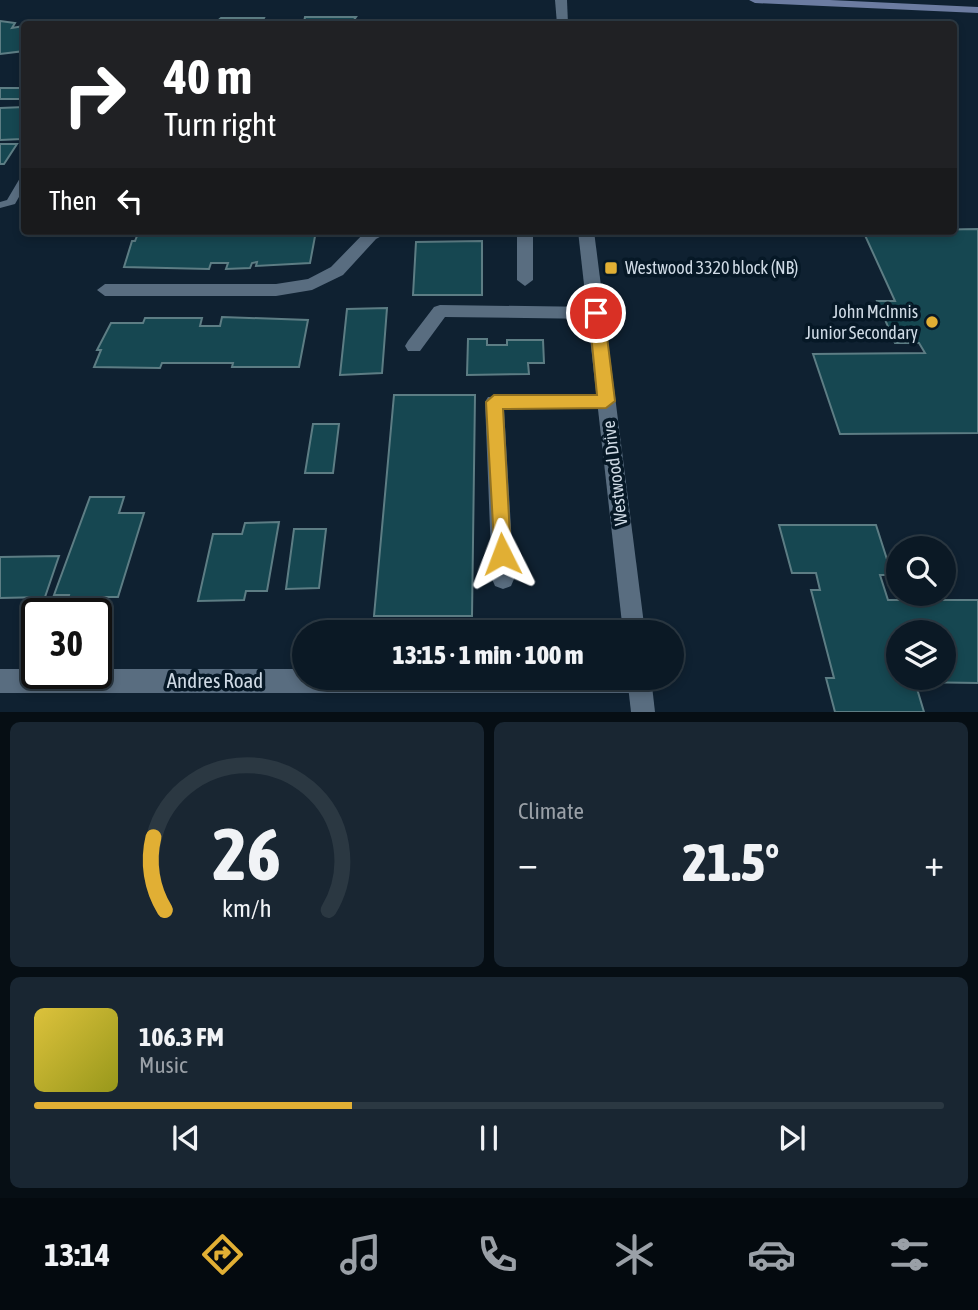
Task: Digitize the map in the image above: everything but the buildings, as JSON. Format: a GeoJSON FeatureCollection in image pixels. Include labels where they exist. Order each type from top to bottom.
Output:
{"type":"FeatureCollection","features":[{"type":"Feature","properties":{"kind":"main road"},"geometry":{"type":"LineString","coordinates":[[755,0],[978,10]]}},
{"type":"Feature","properties":{"kind":"main road"},"geometry":{"type":"LineString","coordinates":[[967,0],[978,1]]}},
{"type":"Feature","properties":{"kind":"street"},"geometry":{"type":"LineString","coordinates":[[561,0],[563,21]]}},
{"type":"Feature","properties":{"kind":"street"},"geometry":{"type":"LineString","coordinates":[[105,290],[276,290],[312,284],[337,271],[371,235]]}},
{"type":"Feature","properties":{"kind":"street"},"geometry":{"type":"LineString","coordinates":[[525,235],[525,280]]}},
{"type":"Feature","properties":{"kind":"street","name":"Westwood Drive"},"geometry":{"type":"LineString","coordinates":[[586,235],[633,620]]}},
{"type":"Feature","properties":{"kind":"street"},"geometry":{"type":"LineString","coordinates":[[414,345],[440,312],[596,313]]}},
{"type":"Feature","properties":{"kind":"street"},"geometry":{"type":"LineString","coordinates":[[503,579],[494,402],[606,401]]}},
{"type":"Feature","properties":{"kind":"street","name":"Andres Road"},"geometry":{"type":"LineString","coordinates":[[0,681],[292,680]]}},
{"type":"Feature","properties":{"kind":"street"},"geometry":{"type":"LineString","coordinates":[[640,690],[643,712]]}},
{"type":"Feature","properties":{"kind":"lane"},"geometry":{"type":"LineString","coordinates":[[0,205],[11,202],[21,185]]}},
{"type":"Feature","properties":{"kind":"place","name":"Westwood 3320 block (NB)"},"geometry":{"type":"Point","coordinates":[611,268]}},
{"type":"Feature","properties":{"kind":"place","name":"John McInnis Junior Secondary"},"geometry":{"type":"Point","coordinates":[932,322]}},
{"type":"Feature","properties":{"kind":"route"},"geometry":{"type":"LineString","coordinates":[[502,554],[494,402],[606,401],[596,313]]}}]}
